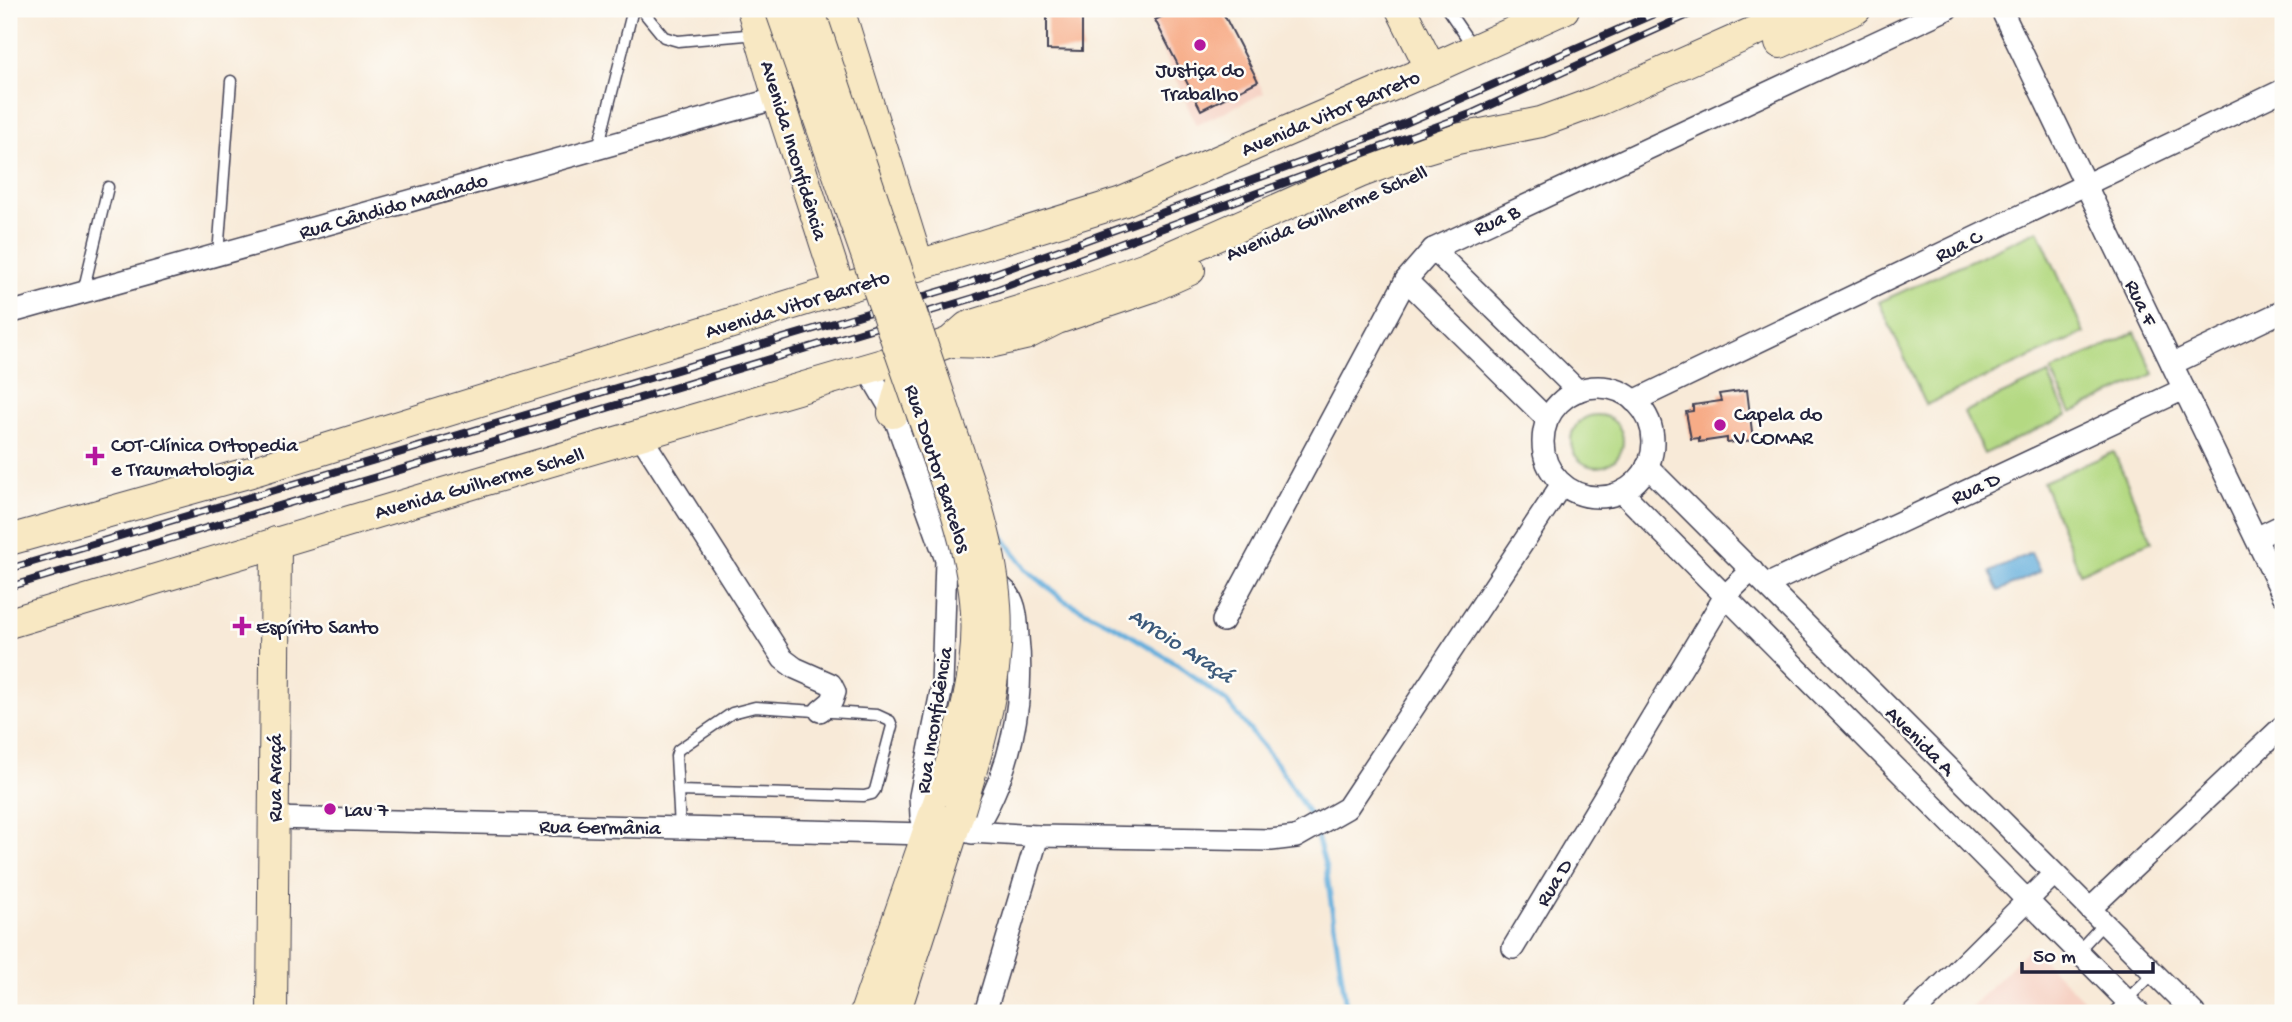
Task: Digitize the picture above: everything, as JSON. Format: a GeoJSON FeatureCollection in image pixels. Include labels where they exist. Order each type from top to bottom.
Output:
{"type":"FeatureCollection","features":[{"type":"Feature","properties":{"kind":"main road"},"geometry":{"type":"LineString","coordinates":[[839,9],[919,266]]}},
{"type":"Feature","properties":{"kind":"main road"},"geometry":{"type":"LineString","coordinates":[[1401,9],[1431,69]]}},
{"type":"Feature","properties":{"kind":"main road","name":"Avenida Vitor Barreto"},"geometry":{"type":"LineString","coordinates":[[9,540],[251,472],[1122,202],[1564,9]]}},
{"type":"Feature","properties":{"kind":"main road","name":"Avenida Guilherme Schell"},"geometry":{"type":"LineString","coordinates":[[9,623],[867,369],[950,342],[973,344],[1025,335],[1052,311],[1359,173],[1457,139],[1541,122],[1598,101],[1805,9]]}},
{"type":"Feature","properties":{"kind":"main road","name":"Avenida Guilherme Schell"},"geometry":{"type":"LineString","coordinates":[[1052,311],[1152,287],[1424,168],[1545,142],[1604,120],[1856,9]]}},
{"type":"Feature","properties":{"kind":"main road","name":"Avenida Inconfidência"},"geometry":{"type":"LineString","coordinates":[[776,14],[778,98],[839,290]]}},
{"type":"Feature","properties":{"kind":"main road","name":"Rua Doutor Barcelos"},"geometry":{"type":"LineString","coordinates":[[776,14],[956,512],[970,562],[976,614],[972,674],[960,736],[951,820],[895,1013]]}},
{"type":"Feature","properties":{"kind":"main road"},"geometry":{"type":"LineString","coordinates":[[893,414],[909,356]]}},
{"type":"Feature","properties":{"kind":"main road","name":"Rua Araçá"},"geometry":{"type":"LineString","coordinates":[[272,1013],[276,542]]}},
{"type":"Feature","properties":{"kind":"main road","name":"Rua Doutor Barcelos"},"geometry":{"type":"LineString","coordinates":[[865,1013],[951,820]]}},
{"type":"Feature","properties":{"kind":"street","name":"Rua B"},"geometry":{"type":"LineString","coordinates":[[1223,621],[1406,280],[1433,249],[1947,9]]}},
{"type":"Feature","properties":{"kind":"street","name":"Rua F"},"geometry":{"type":"LineString","coordinates":[[2001,9],[2283,595]]}},
{"type":"Feature","properties":{"kind":"street","name":"Rua C"},"geometry":{"type":"LineString","coordinates":[[1634,401],[2283,90]]}},
{"type":"Feature","properties":{"kind":"street","name":"Rua Cândido Machado"},"geometry":{"type":"LineString","coordinates":[[9,313],[778,98]]}},
{"type":"Feature","properties":{"kind":"street"},"geometry":{"type":"LineString","coordinates":[[1433,249],[1578,391]]}},
{"type":"Feature","properties":{"kind":"street"},"geometry":{"type":"LineString","coordinates":[[1406,280],[1546,418]]}},
{"type":"Feature","properties":{"kind":"street"},"geometry":{"type":"LineString","coordinates":[[2172,364],[2283,311]]}},
{"type":"Feature","properties":{"kind":"street","name":"Rua Inconfidência"},"geometry":{"type":"LineString","coordinates":[[867,369],[893,414],[946,560],[942,687],[920,796],[921,816],[951,820]]}},
{"type":"Feature","properties":{"kind":"street"},"geometry":{"type":"LineString","coordinates":[[1592,387],[1621,392],[1634,401],[1645,414],[1651,431],[1652,449],[1647,466],[1637,481],[1622,492],[1607,497],[1575,493],[1562,484],[1545,458],[1543,443],[1546,418],[1562,400],[1592,387]]}},
{"type":"Feature","properties":{"kind":"street","name":"Rua D"},"geometry":{"type":"LineString","coordinates":[[1513,948],[1725,596],[1759,578],[2184,389]]}},
{"type":"Feature","properties":{"kind":"street"},"geometry":{"type":"LineString","coordinates":[[640,435],[783,659],[812,677],[831,684],[835,692],[832,701],[820,711]]}},
{"type":"Feature","properties":{"kind":"street","name":"Avenida A"},"geometry":{"type":"LineString","coordinates":[[1647,466],[2194,1013]]}},
{"type":"Feature","properties":{"kind":"street","name":"Rua Germânia"},"geometry":{"type":"LineString","coordinates":[[273,818],[680,828],[951,820],[1038,836],[1296,838],[1341,811],[1562,484]]}},
{"type":"Feature","properties":{"kind":"street","name":"Avenida A"},"geometry":{"type":"LineString","coordinates":[[1622,492],[2078,951],[2126,1009]]}},
{"type":"Feature","properties":{"kind":"street"},"geometry":{"type":"LineString","coordinates":[[2256,538],[2283,525]]}},
{"type":"Feature","properties":{"kind":"street"},"geometry":{"type":"LineString","coordinates":[[946,560],[963,564],[990,578],[1009,595],[1016,615],[1020,652],[1020,689],[1003,772],[991,801],[951,820]]}},
{"type":"Feature","properties":{"kind":"street"},"geometry":{"type":"LineString","coordinates":[[2097,916],[2283,726]]}},
{"type":"Feature","properties":{"kind":"street"},"geometry":{"type":"LineString","coordinates":[[985,1013],[1038,836]]}},
{"type":"Feature","properties":{"kind":"street"},"geometry":{"type":"LineString","coordinates":[[1914,1013],[2054,874]]}},
{"type":"Feature","properties":{"kind":"lane"},"geometry":{"type":"LineString","coordinates":[[598,148],[633,9]]}},
{"type":"Feature","properties":{"kind":"lane"},"geometry":{"type":"LineString","coordinates":[[640,9],[664,37],[678,41],[776,14]]}},
{"type":"Feature","properties":{"kind":"lane"},"geometry":{"type":"LineString","coordinates":[[1447,9],[1474,49]]}},
{"type":"Feature","properties":{"kind":"lane"},"geometry":{"type":"LineString","coordinates":[[218,255],[231,81]]}},
{"type":"Feature","properties":{"kind":"lane"},"geometry":{"type":"LineString","coordinates":[[83,292],[108,187]]}},
{"type":"Feature","properties":{"kind":"lane"},"geometry":{"type":"LineString","coordinates":[[678,791],[864,796],[872,794],[892,726],[886,717],[877,715],[755,707],[732,713],[678,750],[678,791],[680,828]]}},
{"type":"Feature","properties":{"kind":"lane"},"geometry":{"type":"LineString","coordinates":[[2078,951],[2097,916]]}},
{"type":"Feature","properties":{"kind":"lane"},"geometry":{"type":"LineString","coordinates":[[2126,1009],[2154,973]]}},
{"type":"Feature","properties":{"kind":"shaded area","name":"Justiça do Trabalho"},"geometry":{"type":"Polygon","coordinates":[[[1145,9],[1221,9],[1264,93],[1196,125],[1145,9]]]}},
{"type":"Feature","properties":{"kind":"shaded area"},"geometry":{"type":"Polygon","coordinates":[[[2030,947],[2097,1013],[1965,1013],[2030,947]]]}},
{"type":"Feature","properties":{"kind":"green space"},"geometry":{"type":"Polygon","coordinates":[[[2038,230],[2084,333],[1926,405],[1879,302],[2038,230]]]}},
{"type":"Feature","properties":{"kind":"green space"},"geometry":{"type":"Polygon","coordinates":[[[2135,332],[2154,374],[2071,413],[2051,371],[2135,332]]]}},
{"type":"Feature","properties":{"kind":"green space"},"geometry":{"type":"Polygon","coordinates":[[[2048,374],[2067,416],[1984,454],[1964,412],[2048,374]]]}},
{"type":"Feature","properties":{"kind":"green space"},"geometry":{"type":"Polygon","coordinates":[[[1597,415],[1607,417],[1615,423],[1621,431],[1621,451],[1615,459],[1607,465],[1597,467],[1587,465],[1579,459],[1573,451],[1571,441],[1573,431],[1579,423],[1587,417],[1597,415]]]}},
{"type":"Feature","properties":{"kind":"green space"},"geometry":{"type":"Polygon","coordinates":[[[2114,452],[2152,541],[2080,573],[2043,482],[2114,452]]]}},
{"type":"Feature","properties":{"kind":"water"},"geometry":{"type":"Polygon","coordinates":[[[2031,553],[2040,572],[1999,591],[1990,572],[2031,553]]]}},
{"type":"Feature","properties":{"kind":"building"},"geometry":{"type":"Polygon","coordinates":[[[1047,9],[1082,9],[1082,51],[1047,50],[1047,9]]]}},
{"type":"Feature","properties":{"kind":"building","name":"Justiça do Trabalho"},"geometry":{"type":"Polygon","coordinates":[[[1177,9],[1221,9],[1258,81],[1201,110],[1155,20],[1177,9]]]}},
{"type":"Feature","properties":{"kind":"building","name":"Capela do V COMAR"},"geometry":{"type":"Polygon","coordinates":[[[1747,390],[1753,440],[1727,443],[1727,438],[1699,442],[1699,438],[1691,439],[1686,412],[1693,411],[1693,405],[1721,401],[1719,394],[1747,390]]]}},
{"type":"Feature","properties":{"kind":"waterway","name":"Arroio Araçá"},"geometry":{"type":"LineString","coordinates":[[995,526],[1027,570],[1065,601],[1122,630],[1175,663],[1227,702],[1278,765],[1313,821]]}},
{"type":"Feature","properties":{"kind":"waterway","name":"Arroio Araçá"},"geometry":{"type":"LineString","coordinates":[[1315,830],[1326,868],[1347,1013]]}},
{"type":"Feature","properties":{"kind":"railway"},"geometry":{"type":"LineString","coordinates":[[9,569],[968,283],[1385,132],[1665,9]]}},
{"type":"Feature","properties":{"kind":"railway"},"geometry":{"type":"LineString","coordinates":[[9,587],[974,298],[1473,113],[1701,9]]}},
{"type":"Feature","properties":{"kind":"place","name":"Justiça do Trabalho"},"geometry":{"type":"Point","coordinates":[1200,45]}},
{"type":"Feature","properties":{"kind":"place","name":"Capela do V COMAR"},"geometry":{"type":"Point","coordinates":[1720,425]}},
{"type":"Feature","properties":{"kind":"place","name":"COT-Clínica Ortopedia e Traumatologia"},"geometry":{"type":"Point","coordinates":[95,456]}},
{"type":"Feature","properties":{"kind":"place","name":"Espírito Santo"},"geometry":{"type":"Point","coordinates":[242,626]}},
{"type":"Feature","properties":{"kind":"place","name":"Lav 7"},"geometry":{"type":"Point","coordinates":[330,809]}}]}
